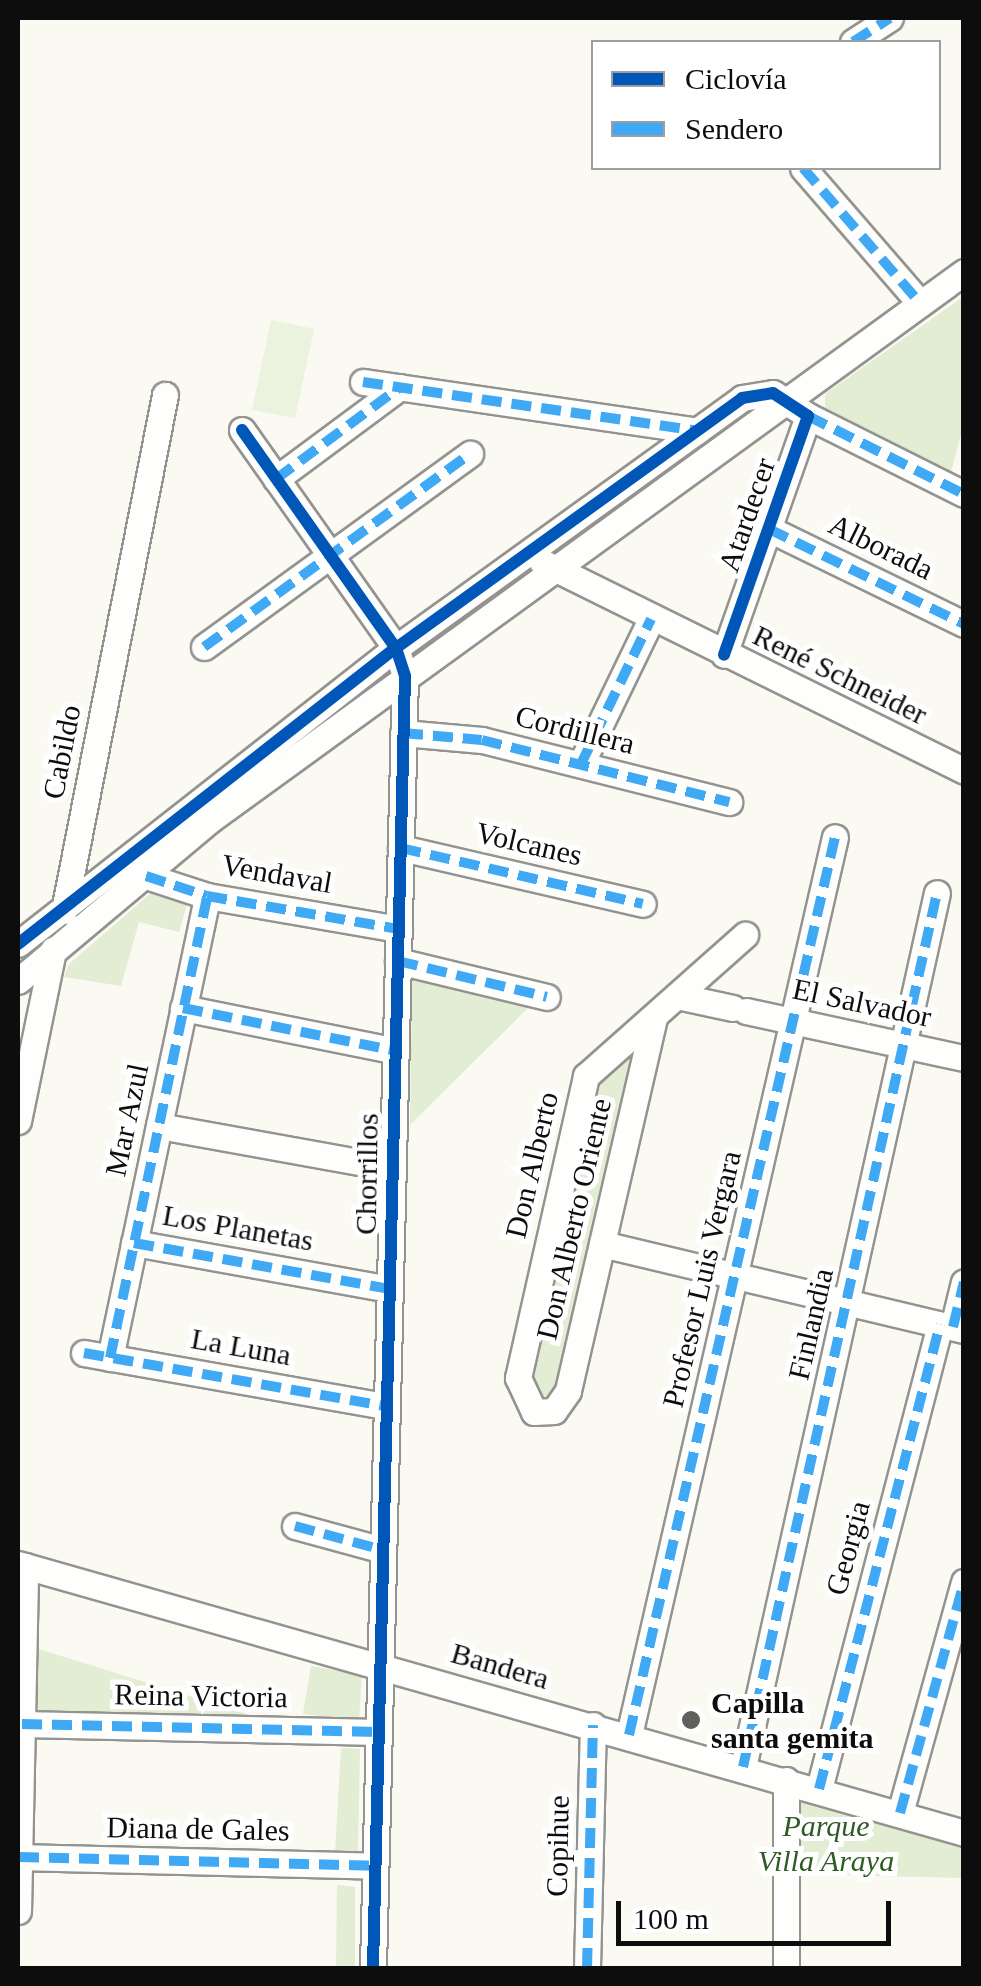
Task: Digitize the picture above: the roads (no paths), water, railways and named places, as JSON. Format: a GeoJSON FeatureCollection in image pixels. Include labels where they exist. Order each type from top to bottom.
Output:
{"type":"FeatureCollection","features":[{"type":"Feature","properties":{"kind":"street"},"geometry":{"type":"LineString","coordinates":[[864,39],[890,18]]}},
{"type":"Feature","properties":{"kind":"street"},"geometry":{"type":"LineString","coordinates":[[805,170],[920,304]]}},
{"type":"Feature","properties":{"kind":"street"},"geometry":{"type":"LineString","coordinates":[[18,982],[146,876],[405,676],[964,272]]}},
{"type":"Feature","properties":{"kind":"street"},"geometry":{"type":"LineString","coordinates":[[363,382],[697,431]]}},
{"type":"Feature","properties":{"kind":"street"},"geometry":{"type":"LineString","coordinates":[[276,479],[400,387]]}},
{"type":"Feature","properties":{"kind":"street"},"geometry":{"type":"LineString","coordinates":[[18,944],[396,648],[749,394],[787,400],[808,416],[964,494]]}},
{"type":"Feature","properties":{"kind":"street","name":"Cabildo"},"geometry":{"type":"LineString","coordinates":[[18,1121],[51,957],[65,908],[165,395]]}},
{"type":"Feature","properties":{"kind":"street","name":"Atardecer"},"geometry":{"type":"LineString","coordinates":[[724,654],[808,416]]}},
{"type":"Feature","properties":{"kind":"street","name":"Chorrillos"},"geometry":{"type":"LineString","coordinates":[[242,430],[396,648],[405,676],[374,1968]]}},
{"type":"Feature","properties":{"kind":"street"},"geometry":{"type":"LineString","coordinates":[[204,648],[470,454]]}},
{"type":"Feature","properties":{"kind":"street","name":"Alborada"},"geometry":{"type":"LineString","coordinates":[[770,529],[964,624]]}},
{"type":"Feature","properties":{"kind":"street","name":"René Schneider"},"geometry":{"type":"LineString","coordinates":[[528,556],[964,771]]}},
{"type":"Feature","properties":{"kind":"street"},"geometry":{"type":"LineString","coordinates":[[581,764],[651,619]]}},
{"type":"Feature","properties":{"kind":"street","name":"Cordillera"},"geometry":{"type":"LineString","coordinates":[[404,733],[482,740],[730,802]]}},
{"type":"Feature","properties":{"kind":"street","name":"Profesor Luis Vergara"},"geometry":{"type":"LineString","coordinates":[[629,1735],[796,1022],[835,837]]}},
{"type":"Feature","properties":{"kind":"street","name":"Volcanes"},"geometry":{"type":"LineString","coordinates":[[400,848],[643,904]]}},
{"type":"Feature","properties":{"kind":"street","name":"Vendaval"},"geometry":{"type":"LineString","coordinates":[[146,876],[207,896],[398,929]]}},
{"type":"Feature","properties":{"kind":"street","name":"Finlandia"},"geometry":{"type":"LineString","coordinates":[[743,1767],[938,894]]}},
{"type":"Feature","properties":{"kind":"street","name":"Mar Azul"},"geometry":{"type":"LineString","coordinates":[[110,1358],[207,896]]}},
{"type":"Feature","properties":{"kind":"street","name":"Don Alberto"},"geometry":{"type":"LineString","coordinates":[[534,1412],[522,1401],[518,1378],[586,1076],[745,934]]}},
{"type":"Feature","properties":{"kind":"street"},"geometry":{"type":"LineString","coordinates":[[398,961],[547,997]]}},
{"type":"Feature","properties":{"kind":"street","name":"El Salvador"},"geometry":{"type":"LineString","coordinates":[[678,996],[964,1058]]}},
{"type":"Feature","properties":{"kind":"street"},"geometry":{"type":"LineString","coordinates":[[183,1008],[396,1051]]}},
{"type":"Feature","properties":{"kind":"street","name":"Don Alberto Oriente"},"geometry":{"type":"LineString","coordinates":[[534,1412],[554,1411],[568,1391],[654,1018]]}},
{"type":"Feature","properties":{"kind":"street"},"geometry":{"type":"LineString","coordinates":[[158,1126],[392,1168]]}},
{"type":"Feature","properties":{"kind":"street","name":"Los Planetas"},"geometry":{"type":"LineString","coordinates":[[134,1242],[389,1289]]}},
{"type":"Feature","properties":{"kind":"street"},"geometry":{"type":"LineString","coordinates":[[602,1244],[736,1280],[952,1327]]}},
{"type":"Feature","properties":{"kind":"street","name":"Georgia"},"geometry":{"type":"LineString","coordinates":[[818,1789],[964,1282]]}},
{"type":"Feature","properties":{"kind":"street","name":"La Luna"},"geometry":{"type":"LineString","coordinates":[[84,1353],[386,1406]]}},
{"type":"Feature","properties":{"kind":"street"},"geometry":{"type":"LineString","coordinates":[[294,1526],[383,1550]]}},
{"type":"Feature","properties":{"kind":"street"},"geometry":{"type":"LineString","coordinates":[[18,1911],[21,1565]]}},
{"type":"Feature","properties":{"kind":"street","name":"Bandera"},"geometry":{"type":"LineString","coordinates":[[21,1565],[743,1767],[964,1833]]}},
{"type":"Feature","properties":{"kind":"street"},"geometry":{"type":"LineString","coordinates":[[900,1814],[964,1582]]}},
{"type":"Feature","properties":{"kind":"street","name":"Reina Victoria"},"geometry":{"type":"LineString","coordinates":[[22,1724],[378,1732]]}},
{"type":"Feature","properties":{"kind":"street","name":"Copihue"},"geometry":{"type":"LineString","coordinates":[[587,1968],[593,1725]]}},
{"type":"Feature","properties":{"kind":"street"},"geometry":{"type":"LineString","coordinates":[[786,1780],[786,1968]]}},
{"type":"Feature","properties":{"kind":"street","name":"Diana de Gales"},"geometry":{"type":"LineString","coordinates":[[19,1858],[376,1866]]}},
{"type":"Feature","properties":{"kind":"place","name":"Capilla santa gemita"},"geometry":{"type":"Point","coordinates":[691,1720]}},
{"type":"Feature","properties":{"kind":"park label","name":"Parque Villa Araya"},"geometry":{"type":"Point","coordinates":[826,1843]}}]}
